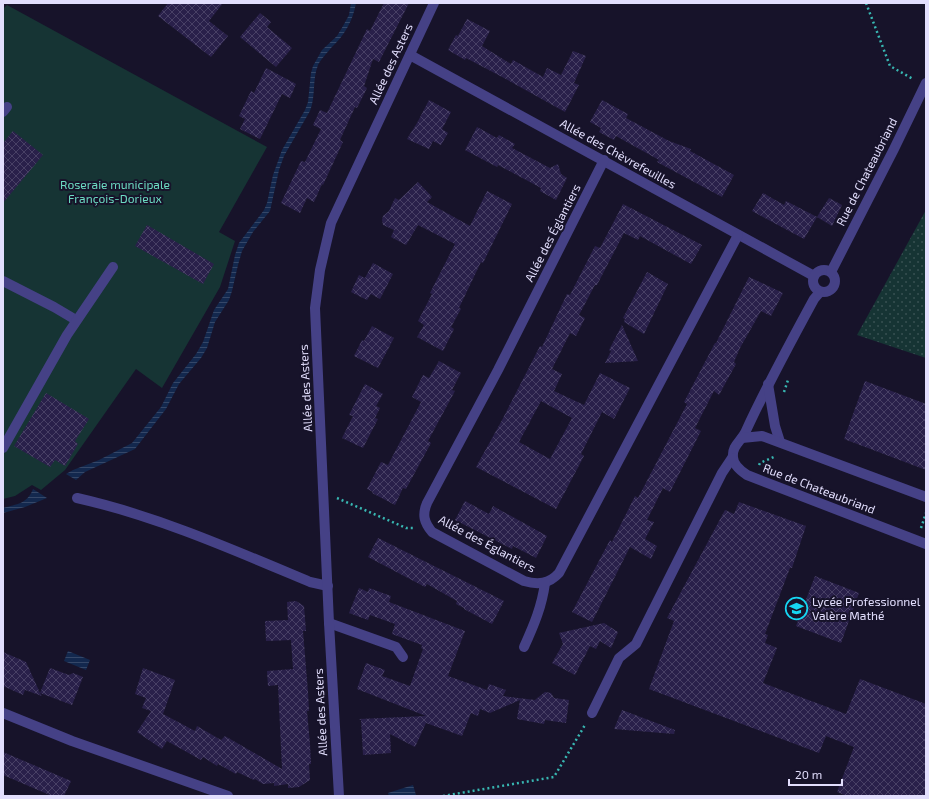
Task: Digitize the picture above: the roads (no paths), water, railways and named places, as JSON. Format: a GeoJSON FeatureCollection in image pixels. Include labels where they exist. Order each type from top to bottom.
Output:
{"type":"FeatureCollection","features":[{"type":"Feature","properties":{"kind":"street","name":"Allée des Asters"},"geometry":{"type":"LineString","coordinates":[[339,796],[329,623],[315,308],[317,291],[331,223],[434,3]]}},
{"type":"Feature","properties":{"kind":"street","name":"Allée des Chèvrefeuilles"},"geometry":{"type":"LineString","coordinates":[[410,55],[814,276]]}},
{"type":"Feature","properties":{"kind":"street","name":"Rue de Chateaubriand"},"geometry":{"type":"LineString","coordinates":[[831,272],[925,85]]}},
{"type":"Feature","properties":{"kind":"street","name":"Allée des Églantiers"},"geometry":{"type":"LineString","coordinates":[[604,160],[498,370],[427,503],[424,511],[424,519],[432,532],[524,581],[531,583],[545,583],[553,580],[559,573],[738,235]]}},
{"type":"Feature","properties":{"kind":"street"},"geometry":{"type":"LineString","coordinates":[[3,448],[76,320],[113,267]]}},
{"type":"Feature","properties":{"kind":"street"},"geometry":{"type":"LineString","coordinates":[[823,270],[831,272],[836,281],[833,288],[827,292],[820,292],[814,287],[814,276],[823,270]]}},
{"type":"Feature","properties":{"kind":"street"},"geometry":{"type":"LineString","coordinates":[[3,281],[76,320]]}},
{"type":"Feature","properties":{"kind":"street"},"geometry":{"type":"LineString","coordinates":[[592,712],[619,658],[636,644],[722,473],[732,458],[734,446],[742,438],[768,384],[814,298],[820,292]]}},
{"type":"Feature","properties":{"kind":"street"},"geometry":{"type":"LineString","coordinates":[[768,384],[775,426],[780,442]]}},
{"type":"Feature","properties":{"kind":"street"},"geometry":{"type":"LineString","coordinates":[[742,438],[762,436],[926,497]]}},
{"type":"Feature","properties":{"kind":"street","name":"Rue de Chateaubriand"},"geometry":{"type":"LineString","coordinates":[[732,458],[740,470],[747,475],[926,544]]}},
{"type":"Feature","properties":{"kind":"street"},"geometry":{"type":"LineString","coordinates":[[77,498],[105,504],[169,526],[310,582],[328,586]]}},
{"type":"Feature","properties":{"kind":"street"},"geometry":{"type":"LineString","coordinates":[[524,647],[538,615],[543,599],[545,583]]}},
{"type":"Feature","properties":{"kind":"street"},"geometry":{"type":"LineString","coordinates":[[329,623],[396,647],[403,657]]}},
{"type":"Feature","properties":{"kind":"street"},"geometry":{"type":"LineString","coordinates":[[3,713],[72,741],[228,796]]}},
{"type":"Feature","properties":{"kind":"water"},"geometry":{"type":"Polygon","coordinates":[[[351,3],[356,3],[355,10],[347,28],[318,65],[310,111],[284,156],[279,170],[270,211],[253,232],[242,251],[229,300],[215,322],[207,348],[201,358],[179,384],[166,409],[135,449],[85,472],[76,480],[66,474],[99,460],[132,443],[161,407],[173,383],[196,354],[203,342],[214,310],[228,289],[239,243],[264,210],[273,175],[282,150],[305,110],[308,102],[313,66],[322,50],[337,36],[349,15],[351,3]]]}},
{"type":"Feature","properties":{"kind":"water"},"geometry":{"type":"Polygon","coordinates":[[[33,489],[47,498],[25,507],[3,513],[3,508],[25,501],[33,489]]]}},
{"type":"Feature","properties":{"kind":"water"},"geometry":{"type":"Polygon","coordinates":[[[68,651],[90,660],[86,670],[64,661],[68,651]]]}},
{"type":"Feature","properties":{"kind":"water"},"geometry":{"type":"Polygon","coordinates":[[[413,785],[416,795],[389,796],[388,793],[413,785]]]}},
{"type":"Feature","properties":{"kind":"place","name":"Lycée Professionnel Valère Mathé"},"geometry":{"type":"Point","coordinates":[797,609]}},
{"type":"Feature","properties":{"kind":"park label","name":"Roseraie municipale François-Dorieux"},"geometry":{"type":"Point","coordinates":[115,192]}}]}
